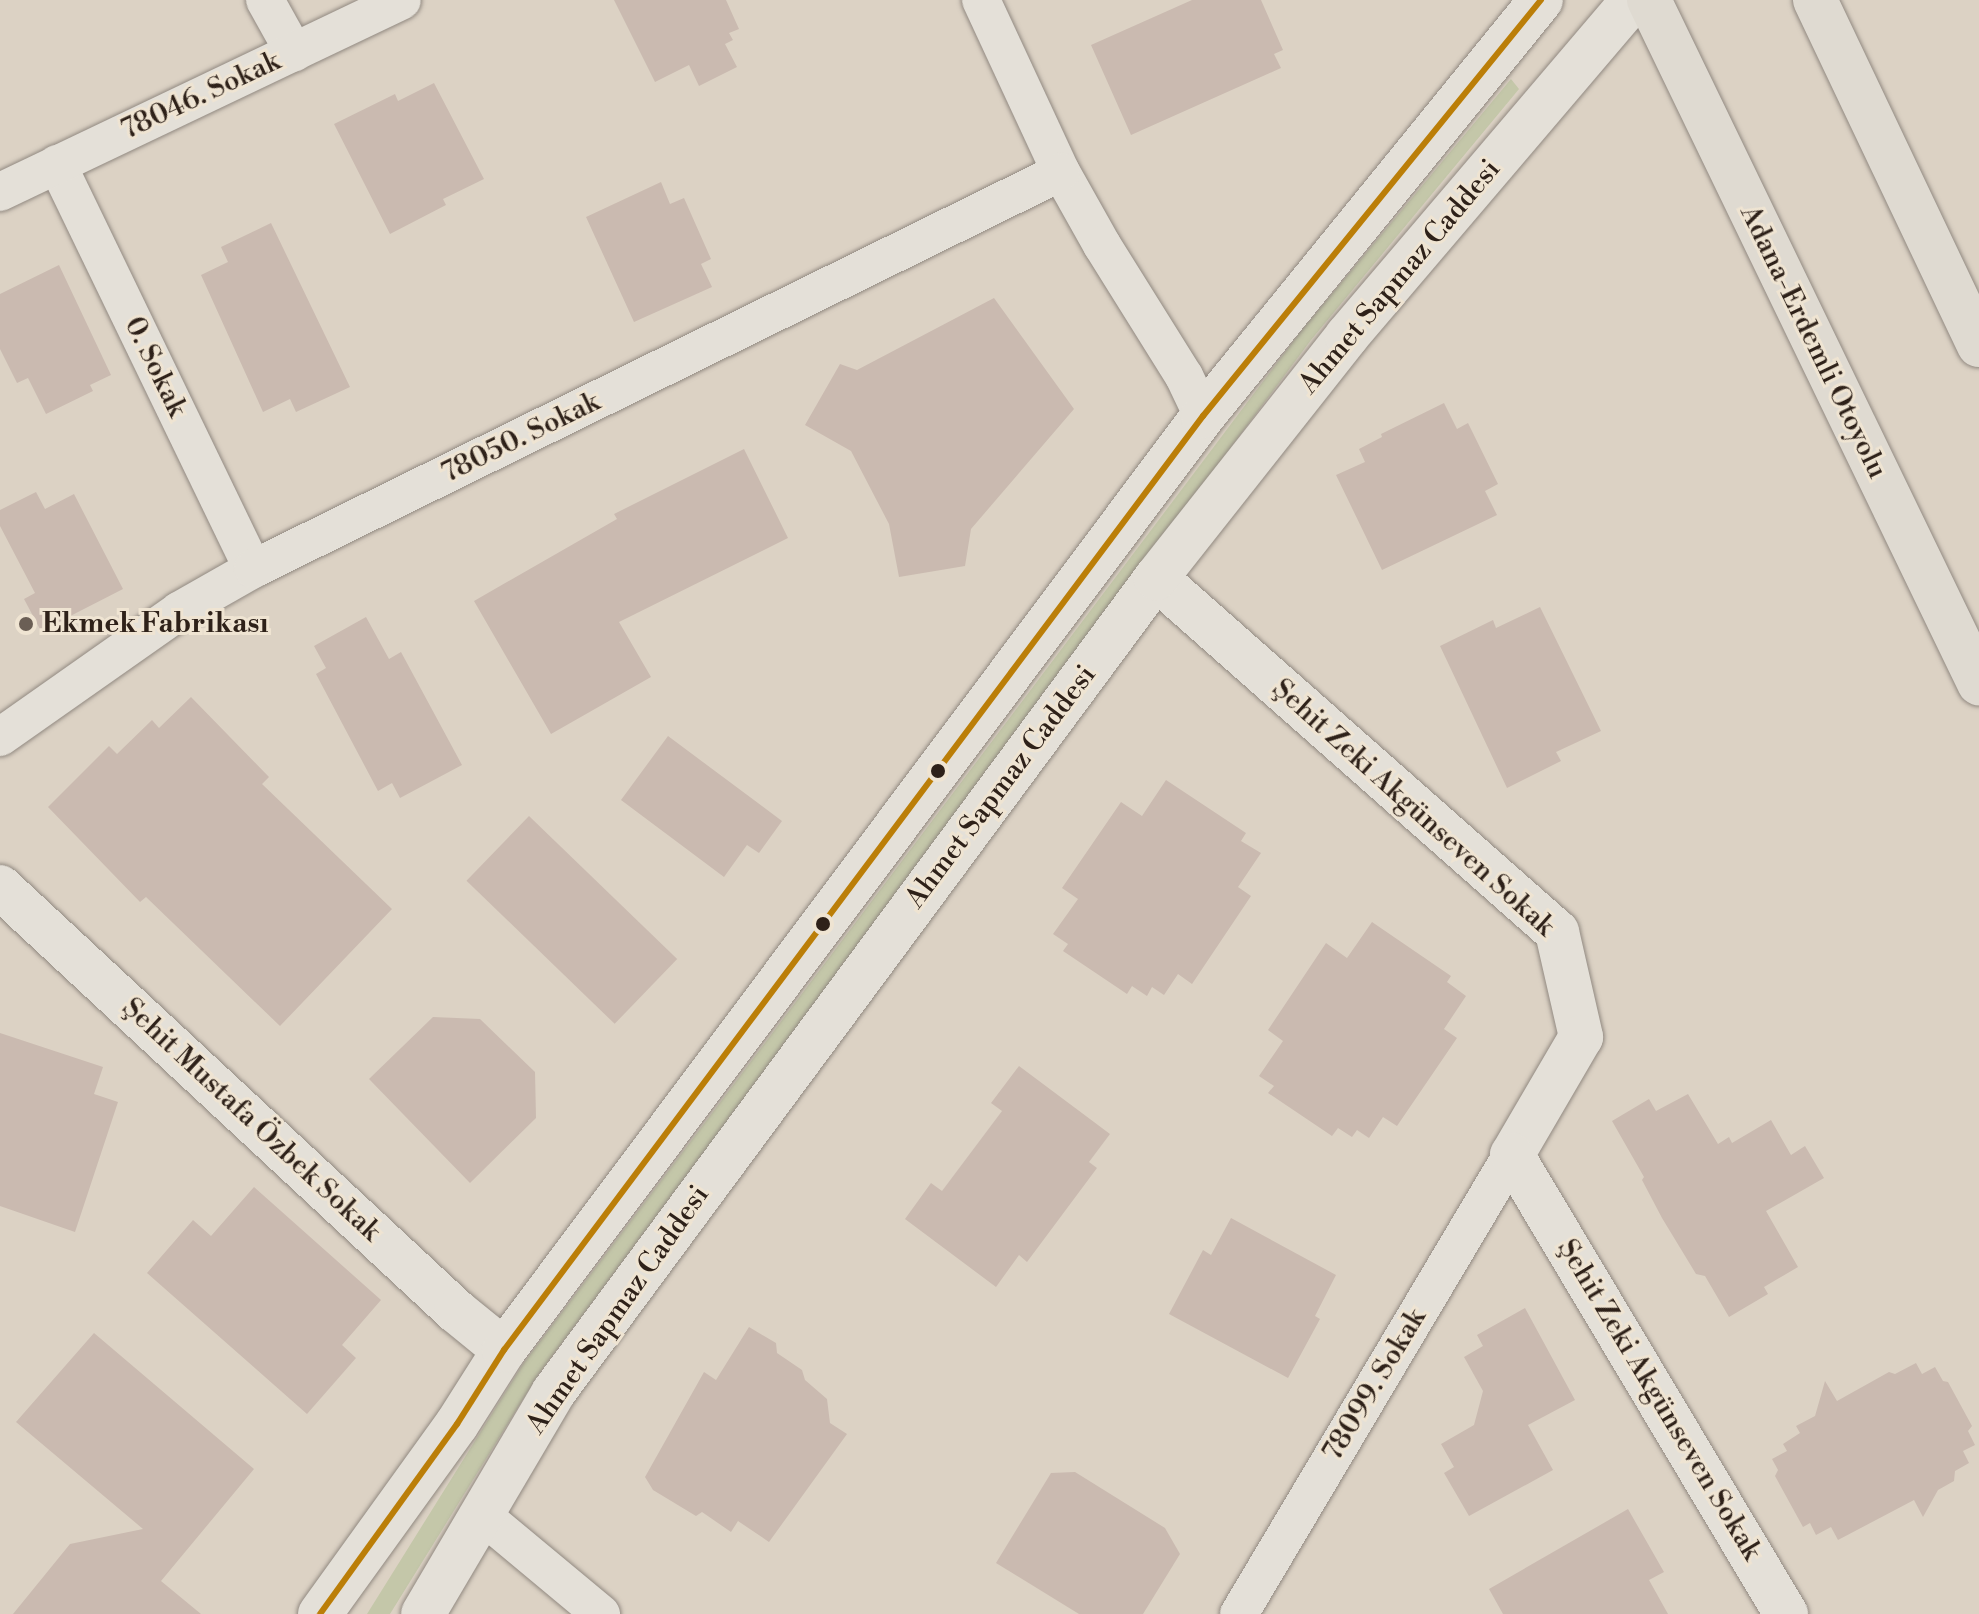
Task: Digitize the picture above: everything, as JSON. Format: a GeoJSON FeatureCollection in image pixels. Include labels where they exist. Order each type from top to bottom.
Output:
{"type":"FeatureCollection","features":[{"type":"Feature","properties":{"kind":"highway","name":"Adana-Erdemli Otoyolu"},"geometry":{"type":"LineString","coordinates":[[1649,0],[1979,683]]}},
{"type":"Feature","properties":{"kind":"highway"},"geometry":{"type":"LineString","coordinates":[[1815,0],[1979,345]]}},
{"type":"Feature","properties":{"kind":"main road","name":"Ahmet Sapmaz Caddesi"},"geometry":{"type":"LineString","coordinates":[[320,1614],[457,1424],[504,1350],[1203,416],[1541,0]]}},
{"type":"Feature","properties":{"kind":"main road","name":"Ahmet Sapmaz Caddesi"},"geometry":{"type":"LineString","coordinates":[[423,1614],[553,1393],[1156,578],[1347,336],[1633,0]]}},
{"type":"Feature","properties":{"kind":"main road","name":"Şehit Zeki Akgünseven Sokak"},"geometry":{"type":"LineString","coordinates":[[1156,578],[1557,932],[1581,1037],[1512,1155],[1786,1614]]}},
{"type":"Feature","properties":{"kind":"main road","name":"Şehit Mustafa Özbek Sokak"},"geometry":{"type":"LineString","coordinates":[[0,887],[456,1311],[504,1350]]}},
{"type":"Feature","properties":{"kind":"street"},"geometry":{"type":"LineString","coordinates":[[265,0],[294,52]]}},
{"type":"Feature","properties":{"kind":"street","name":"78046. Sokak"},"geometry":{"type":"LineString","coordinates":[[0,192],[402,0]]}},
{"type":"Feature","properties":{"kind":"street"},"geometry":{"type":"LineString","coordinates":[[981,0],[1061,172],[1102,245],[1184,376],[1203,416]]}},
{"type":"Feature","properties":{"kind":"street","name":"0. Sokak"},"geometry":{"type":"LineString","coordinates":[[57,164],[253,569]]}},
{"type":"Feature","properties":{"kind":"street","name":"78050. Sokak"},"geometry":{"type":"LineString","coordinates":[[0,737],[179,611],[253,569],[1061,172]]}},
{"type":"Feature","properties":{"kind":"street","name":"78099. Sokak"},"geometry":{"type":"LineString","coordinates":[[1239,1614],[1512,1155]]}},
{"type":"Feature","properties":{"kind":"street"},"geometry":{"type":"LineString","coordinates":[[482,1515],[601,1614]]}},
{"type":"Feature","properties":{"kind":"green space"},"geometry":{"type":"Polygon","coordinates":[[[1511,79],[1519,89],[1311,340],[538,1375],[390,1614],[367,1614],[523,1364],[1301,331],[1511,79]]]}},
{"type":"Feature","properties":{"kind":"building"},"geometry":{"type":"Polygon","coordinates":[[[614,0],[726,0],[739,29],[729,33],[733,40],[725,44],[737,67],[699,86],[689,65],[655,82],[614,0]]]}},
{"type":"Feature","properties":{"kind":"building"},"geometry":{"type":"Polygon","coordinates":[[[1192,0],[1261,0],[1283,50],[1274,54],[1281,68],[1131,135],[1091,45],[1192,0]]]}},
{"type":"Feature","properties":{"kind":"building"},"geometry":{"type":"Polygon","coordinates":[[[434,83],[484,179],[443,199],[446,205],[390,234],[334,124],[395,94],[398,101],[434,83]]]}},
{"type":"Feature","properties":{"kind":"building"},"geometry":{"type":"Polygon","coordinates":[[[661,182],[670,204],[684,198],[711,259],[701,264],[712,287],[634,322],[586,217],[661,182]]]}},
{"type":"Feature","properties":{"kind":"building"},"geometry":{"type":"Polygon","coordinates":[[[271,223],[350,387],[296,412],[290,399],[263,412],[201,275],[228,262],[221,247],[271,223]]]}},
{"type":"Feature","properties":{"kind":"building"},"geometry":{"type":"Polygon","coordinates":[[[59,265],[111,375],[90,385],[93,391],[46,414],[28,378],[17,383],[0,349],[0,294],[59,265]]]}},
{"type":"Feature","properties":{"kind":"building"},"geometry":{"type":"Polygon","coordinates":[[[994,298],[1074,409],[971,529],[965,566],[899,577],[889,524],[851,451],[805,425],[840,364],[857,370],[994,298]]]}},
{"type":"Feature","properties":{"kind":"building"},"geometry":{"type":"Polygon","coordinates":[[[1444,403],[1457,429],[1468,423],[1498,484],[1485,491],[1497,515],[1382,570],[1336,475],[1365,462],[1359,449],[1382,437],[1381,434],[1444,403]]]}},
{"type":"Feature","properties":{"kind":"building"},"geometry":{"type":"Polygon","coordinates":[[[744,449],[788,538],[619,622],[651,677],[551,734],[474,601],[617,519],[614,514],[744,449]]]}},
{"type":"Feature","properties":{"kind":"building"},"geometry":{"type":"Polygon","coordinates":[[[36,492],[45,509],[74,494],[123,589],[41,631],[24,599],[35,593],[0,526],[0,510],[36,492]]]}},
{"type":"Feature","properties":{"kind":"building"},"geometry":{"type":"Polygon","coordinates":[[[1540,607],[1601,731],[1556,752],[1561,761],[1507,788],[1440,646],[1493,620],[1496,628],[1540,607]]]}},
{"type":"Feature","properties":{"kind":"building"},"geometry":{"type":"Polygon","coordinates":[[[366,617],[389,659],[401,652],[462,765],[400,798],[392,783],[378,791],[316,674],[326,668],[314,646],[366,617]]]}},
{"type":"Feature","properties":{"kind":"building"},"geometry":{"type":"Polygon","coordinates":[[[191,697],[269,777],[262,784],[392,909],[280,1026],[146,897],[140,902],[48,807],[109,746],[117,754],[152,720],[159,728],[191,697]]]}},
{"type":"Feature","properties":{"kind":"building"},"geometry":{"type":"Polygon","coordinates":[[[668,736],[782,821],[759,853],[747,845],[724,877],[621,800],[668,736]]]}},
{"type":"Feature","properties":{"kind":"building"},"geometry":{"type":"Polygon","coordinates":[[[1166,780],[1246,833],[1241,841],[1261,853],[1238,887],[1251,896],[1192,984],[1178,974],[1164,995],[1152,987],[1147,996],[1132,986],[1127,994],[1063,951],[1068,944],[1053,934],[1078,899],[1062,888],[1121,802],[1142,816],[1166,780]]]}},
{"type":"Feature","properties":{"kind":"building"},"geometry":{"type":"Polygon","coordinates":[[[529,816],[677,959],[615,1024],[466,881],[529,816]]]}},
{"type":"Feature","properties":{"kind":"building"},"geometry":{"type":"Polygon","coordinates":[[[1372,922],[1451,976],[1447,982],[1466,996],[1444,1029],[1457,1038],[1397,1126],[1383,1117],[1369,1138],[1357,1130],[1352,1137],[1338,1128],[1332,1136],[1268,1093],[1274,1086],[1259,1076],[1283,1041],[1268,1030],[1326,943],[1347,958],[1372,922]]]}},
{"type":"Feature","properties":{"kind":"building"},"geometry":{"type":"Polygon","coordinates":[[[433,1017],[480,1019],[535,1072],[536,1118],[470,1183],[369,1079],[433,1017]]]}},
{"type":"Feature","properties":{"kind":"building"},"geometry":{"type":"Polygon","coordinates":[[[0,1033],[103,1067],[94,1094],[118,1102],[75,1232],[0,1206],[0,1033]]]}},
{"type":"Feature","properties":{"kind":"building"},"geometry":{"type":"Polygon","coordinates":[[[1019,1066],[1110,1134],[1089,1162],[1097,1168],[1027,1262],[1019,1255],[996,1287],[905,1219],[931,1183],[942,1191],[1002,1111],[991,1103],[1019,1066]]]}},
{"type":"Feature","properties":{"kind":"building"},"geometry":{"type":"Polygon","coordinates":[[[1688,1094],[1718,1144],[1729,1137],[1732,1143],[1771,1120],[1791,1155],[1805,1146],[1824,1178],[1766,1211],[1798,1267],[1764,1287],[1768,1294],[1729,1317],[1705,1276],[1696,1274],[1662,1218],[1642,1180],[1644,1177],[1612,1121],[1649,1099],[1656,1111],[1688,1094]]]}},
{"type":"Feature","properties":{"kind":"building"},"geometry":{"type":"Polygon","coordinates":[[[254,1187],[381,1300],[342,1345],[356,1358],[307,1414],[147,1273],[193,1220],[211,1236],[254,1187]]]}},
{"type":"Feature","properties":{"kind":"building"},"geometry":{"type":"Polygon","coordinates":[[[1231,1218],[1336,1275],[1315,1316],[1320,1319],[1288,1378],[1169,1314],[1203,1250],[1211,1255],[1231,1218]]]}},
{"type":"Feature","properties":{"kind":"building"},"geometry":{"type":"Polygon","coordinates":[[[1525,1308],[1575,1400],[1528,1425],[1553,1470],[1469,1516],[1444,1473],[1454,1467],[1441,1444],[1474,1425],[1483,1391],[1464,1357],[1483,1346],[1477,1335],[1525,1308]]]}},
{"type":"Feature","properties":{"kind":"building"},"geometry":{"type":"Polygon","coordinates":[[[749,1327],[776,1343],[777,1353],[802,1370],[805,1380],[827,1399],[830,1423],[847,1434],[769,1542],[738,1521],[731,1532],[702,1512],[696,1516],[653,1490],[645,1477],[704,1372],[716,1380],[749,1327]]]}},
{"type":"Feature","properties":{"kind":"building"},"geometry":{"type":"Polygon","coordinates":[[[94,1333],[254,1469],[161,1581],[201,1614],[13,1614],[70,1544],[143,1529],[16,1422],[94,1333]]]}},
{"type":"Feature","properties":{"kind":"building"},"geometry":{"type":"Polygon","coordinates":[[[1916,1363],[1922,1374],[1935,1367],[1943,1381],[1948,1382],[1972,1426],[1968,1431],[1975,1445],[1963,1451],[1969,1463],[1955,1471],[1954,1481],[1938,1490],[1923,1517],[1914,1500],[1838,1540],[1831,1527],[1816,1535],[1810,1523],[1803,1527],[1775,1476],[1778,1470],[1772,1459],[1787,1451],[1783,1444],[1800,1433],[1796,1426],[1815,1416],[1825,1381],[1837,1401],[1889,1372],[1895,1374],[1916,1363]]]}},
{"type":"Feature","properties":{"kind":"building"},"geometry":{"type":"Polygon","coordinates":[[[1075,1472],[1165,1528],[1180,1554],[1143,1614],[1079,1614],[996,1563],[1051,1473],[1075,1472]]]}},
{"type":"Feature","properties":{"kind":"building"},"geometry":{"type":"Polygon","coordinates":[[[1628,1509],[1664,1572],[1649,1580],[1668,1614],[1503,1614],[1489,1589],[1628,1509]]]}},
{"type":"Feature","properties":{"kind":"transit line"},"geometry":{"type":"LineString","coordinates":[[320,1614],[457,1424],[504,1350],[1203,416],[1541,0]]}},
{"type":"Feature","properties":{"kind":"place","name":"Ekmek Fabrikası"},"geometry":{"type":"Point","coordinates":[26,624]}}]}
